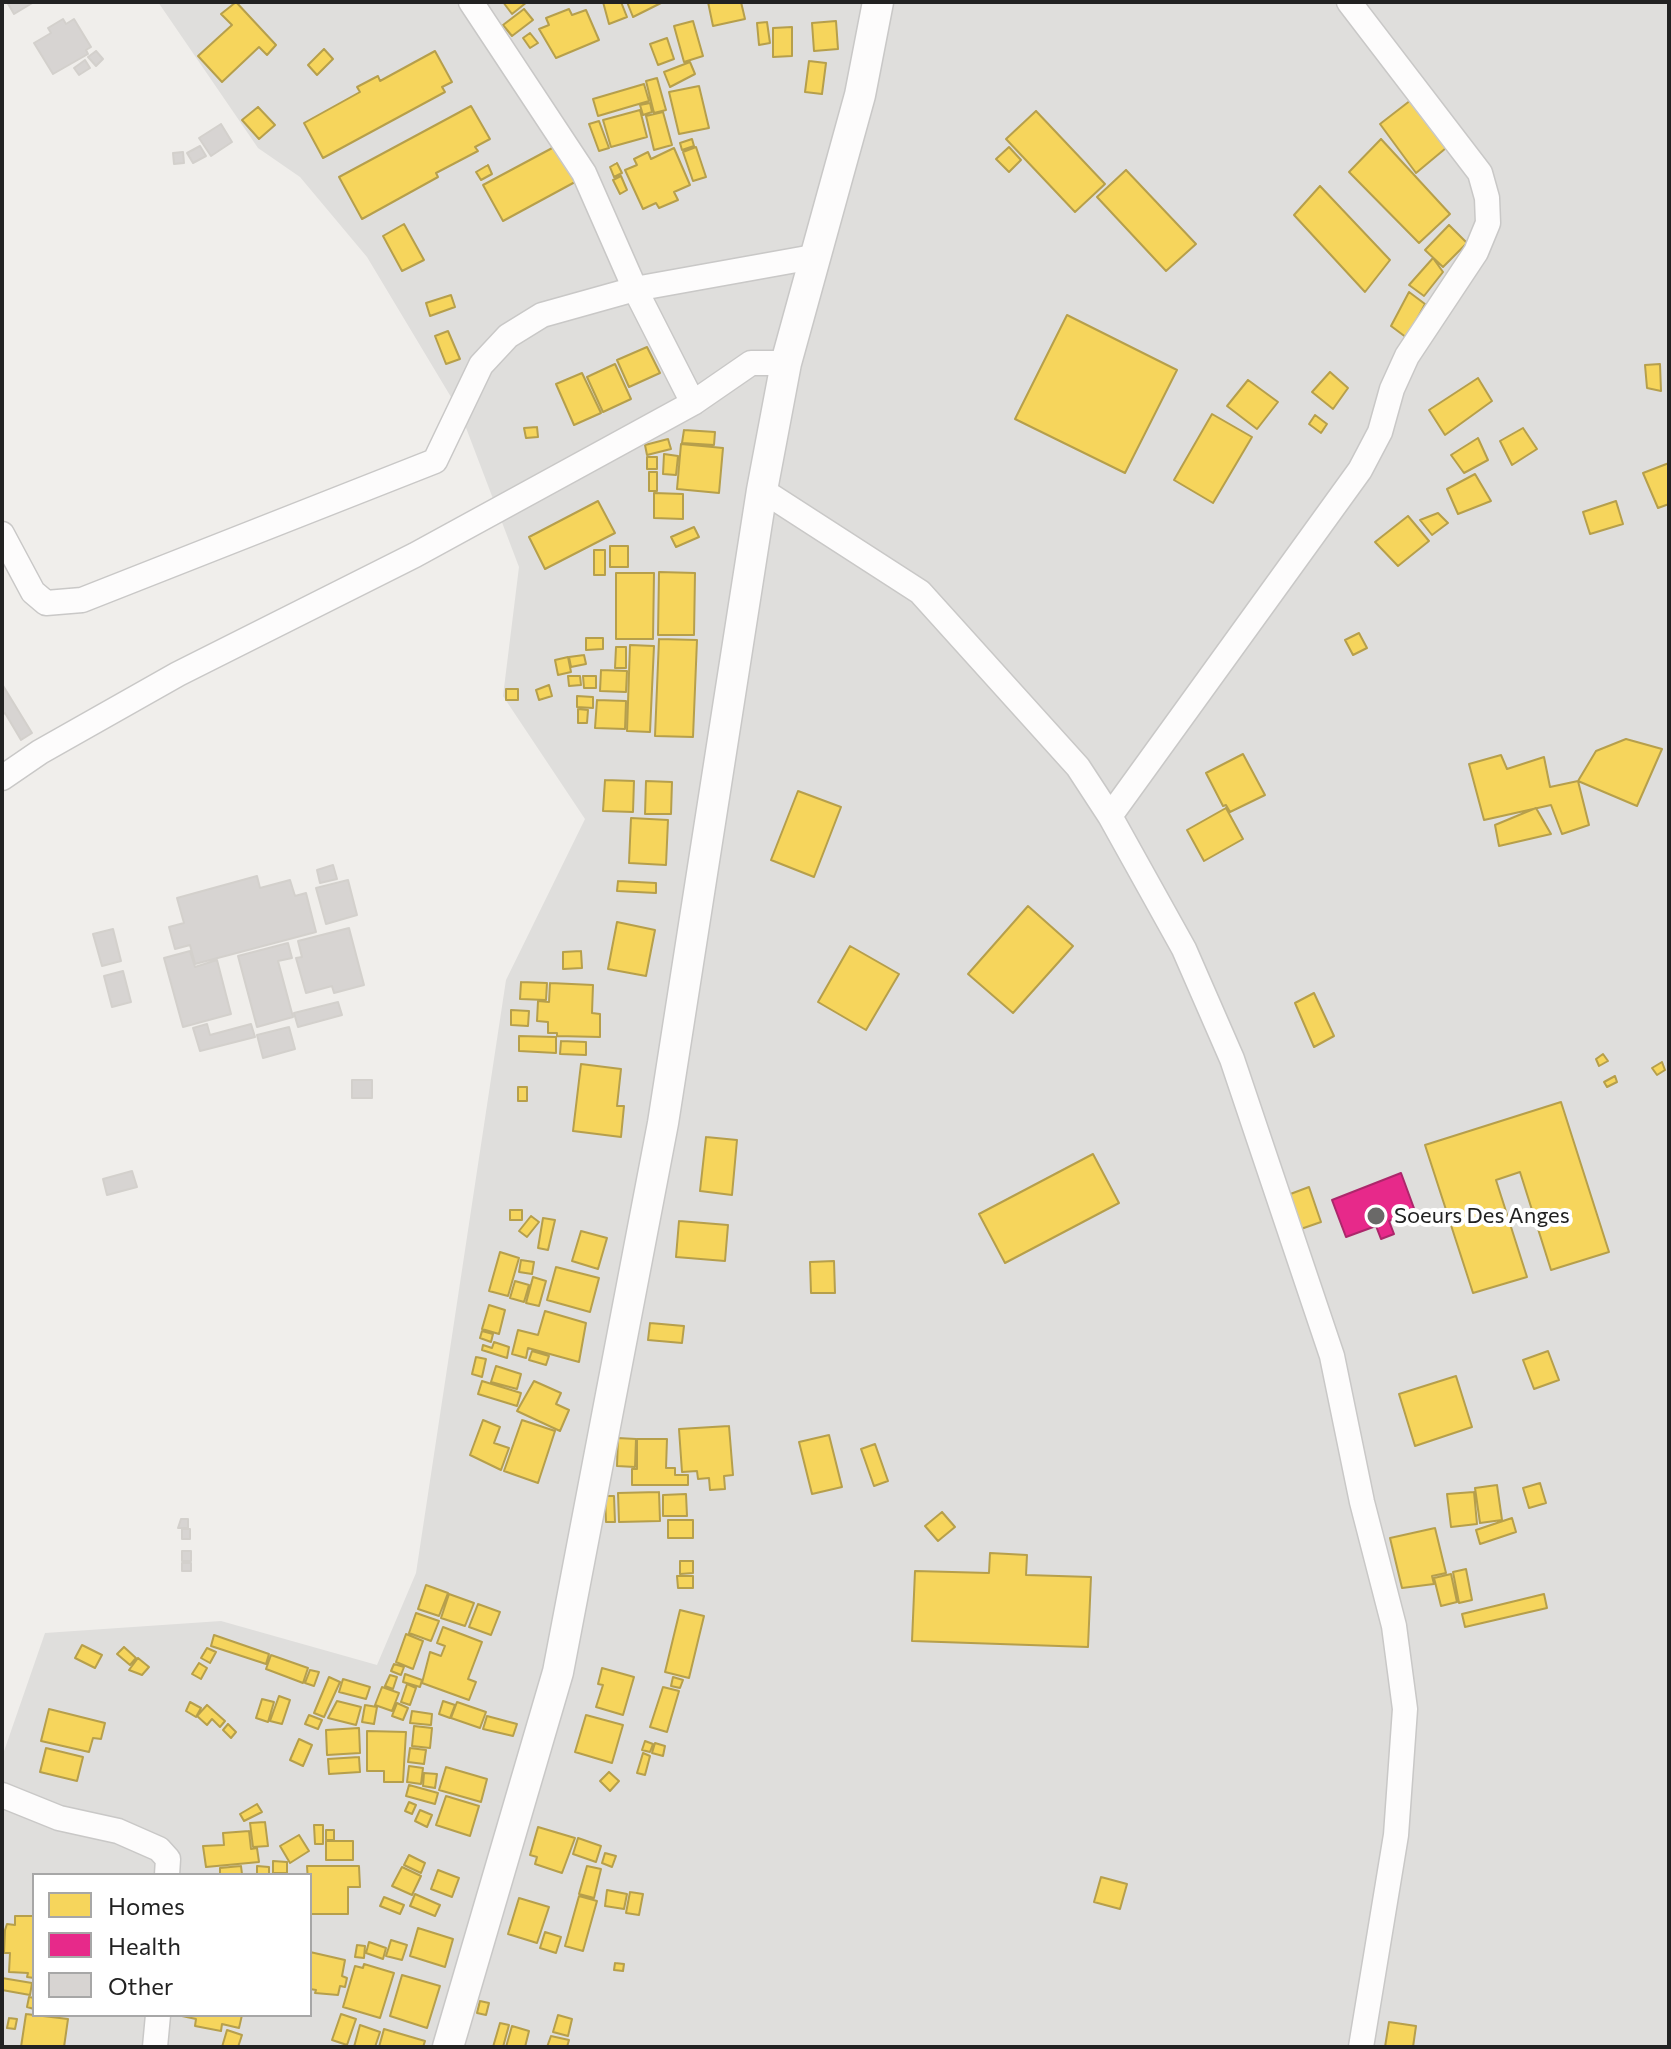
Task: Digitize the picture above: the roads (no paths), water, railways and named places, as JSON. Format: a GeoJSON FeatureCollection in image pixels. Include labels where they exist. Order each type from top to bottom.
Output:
{"type":"FeatureCollection","features":[{"type":"Feature","properties":{"kind":"street"},"geometry":{"type":"LineString","coordinates":[[471,2],[584,173],[635,289],[693,403]]}},
{"type":"Feature","properties":{"kind":"street"},"geometry":{"type":"LineString","coordinates":[[448,2047],[558,1672],[663,1123],[762,490],[786,363],[860,95],[878,2]]}},
{"type":"Feature","properties":{"kind":"street"},"geometry":{"type":"LineString","coordinates":[[1110,816],[1360,470],[1380,432],[1392,389],[1407,356],[1476,252],[1488,223],[1487,198],[1480,173],[1349,2]]}},
{"type":"Feature","properties":{"kind":"street"},"geometry":{"type":"LineString","coordinates":[[2,534],[33,592],[46,603],[82,600],[435,461],[481,365],[508,336],[542,315],[635,289],[813,257]]}},
{"type":"Feature","properties":{"kind":"street"},"geometry":{"type":"LineString","coordinates":[[2,778],[40,752],[178,674],[415,555],[693,403],[751,363],[786,363]]}},
{"type":"Feature","properties":{"kind":"street"},"geometry":{"type":"LineString","coordinates":[[762,490],[920,592],[1069,756],[1110,816],[1184,949],[1232,1059],[1332,1356],[1362,1502],[1394,1626],[1405,1709],[1396,1835],[1361,2047]]}},
{"type":"Feature","properties":{"kind":"street"},"geometry":{"type":"LineString","coordinates":[[2,1795],[59,1818],[118,1831],[159,1849],[168,1859],[167,1873]]}},
{"type":"Feature","properties":{"kind":"street"},"geometry":{"type":"LineString","coordinates":[[155,2047],[158,2017]]}},
{"type":"Feature","properties":{"kind":"place","name":"Soeurs Des Anges"},"geometry":{"type":"Point","coordinates":[1376,1216]}}]}
